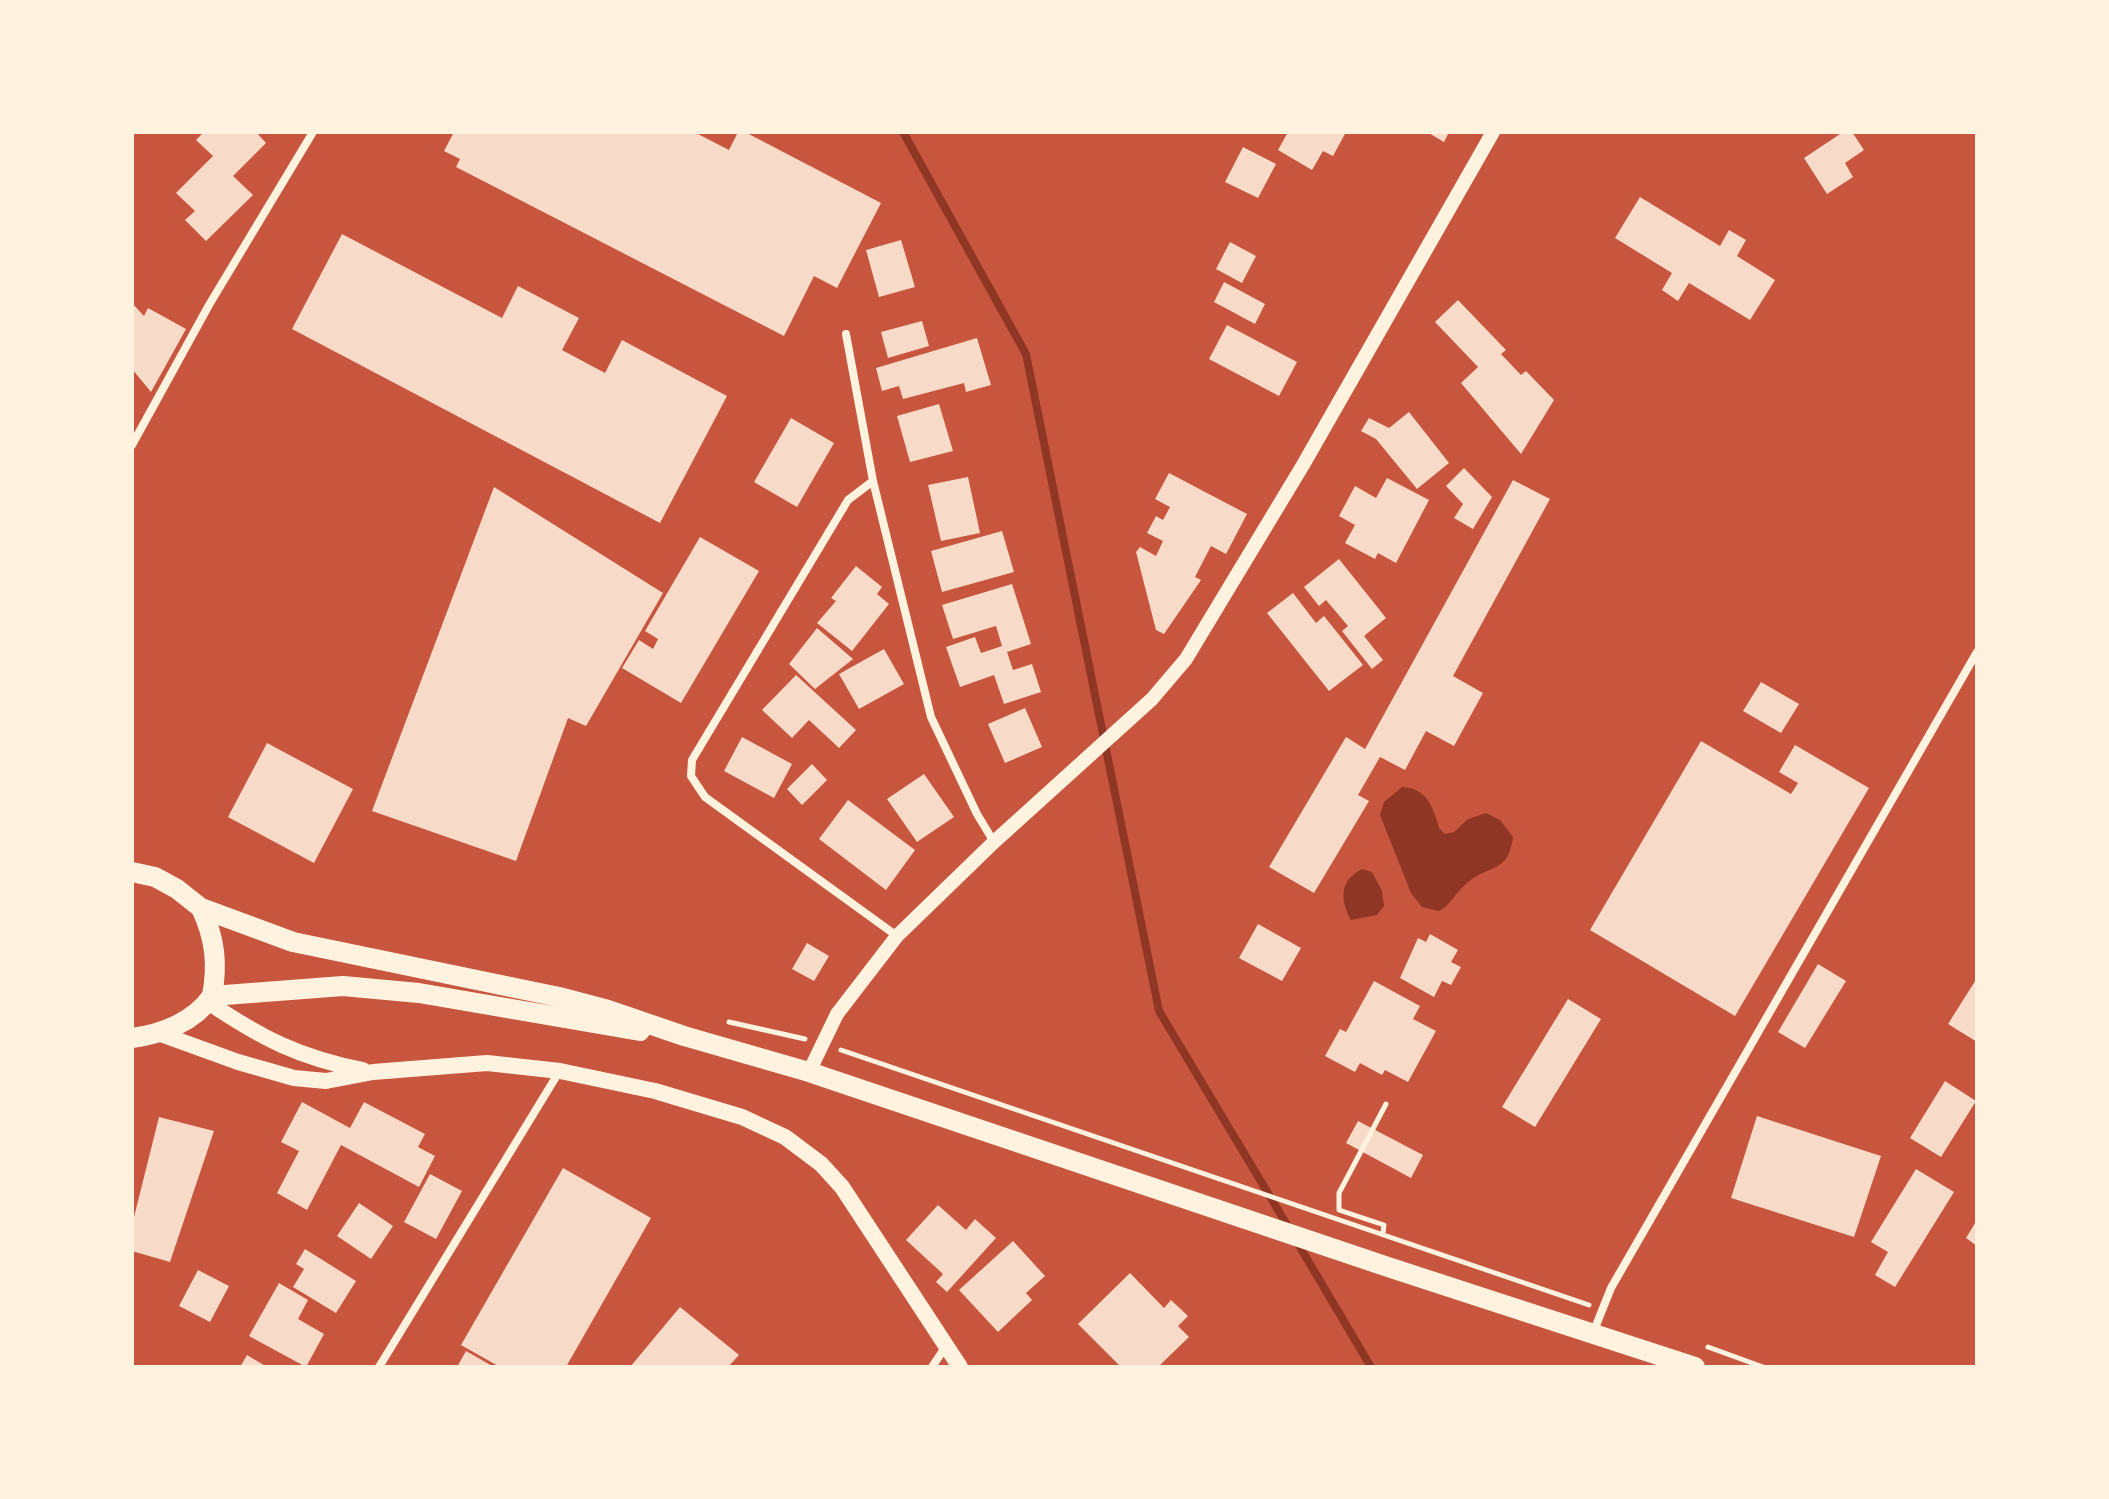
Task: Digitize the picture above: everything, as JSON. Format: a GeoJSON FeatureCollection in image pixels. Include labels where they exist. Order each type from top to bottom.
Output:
{"type":"FeatureCollection","features":[{"type":"Feature","properties":{"kind":"main road"},"geometry":{"type":"LineString","coordinates":[[132,872],[155,877],[201,908],[293,942],[559,997],[622,1014],[684,1036],[809,1072],[1695,1367]]}},
{"type":"Feature","properties":{"kind":"main road"},"geometry":{"type":"LineString","coordinates":[[201,908],[215,948],[216,976],[210,999]]}},
{"type":"Feature","properties":{"kind":"main road"},"geometry":{"type":"LineString","coordinates":[[132,1038],[175,1027],[210,999],[343,986],[419,993],[684,1036]]}},
{"type":"Feature","properties":{"kind":"main road"},"geometry":{"type":"LineString","coordinates":[[210,999],[275,1043],[305,1056],[373,1072]]}},
{"type":"Feature","properties":{"kind":"main road"},"geometry":{"type":"LineString","coordinates":[[158,1033],[238,1062],[294,1078],[326,1081],[373,1072],[487,1063],[560,1071],[655,1091],[742,1117],[785,1137],[821,1164],[842,1187],[960,1367]]}},
{"type":"Feature","properties":{"kind":"street"},"geometry":{"type":"LineString","coordinates":[[132,445],[209,305],[313,132]]}},
{"type":"Feature","properties":{"kind":"street"},"geometry":{"type":"LineString","coordinates":[[809,1072],[837,1014],[897,936],[994,842],[1152,699],[1186,659],[1224,599],[1493,132]]}},
{"type":"Feature","properties":{"kind":"street"},"geometry":{"type":"LineString","coordinates":[[846,334],[873,481],[931,717],[977,814],[994,842]]}},
{"type":"Feature","properties":{"kind":"street"},"geometry":{"type":"LineString","coordinates":[[873,481],[848,500],[692,760],[691,776],[705,797],[897,936]]}},
{"type":"Feature","properties":{"kind":"street"},"geometry":{"type":"LineString","coordinates":[[1592,1334],[1611,1288],[1977,652]]}},
{"type":"Feature","properties":{"kind":"street"},"geometry":{"type":"LineString","coordinates":[[379,1367],[560,1071]]}},
{"type":"Feature","properties":{"kind":"street"},"geometry":{"type":"LineString","coordinates":[[932,1367],[946,1345]]}},
{"type":"Feature","properties":{"kind":"path"},"geometry":{"type":"LineString","coordinates":[[1383,1233],[1384,1225],[1339,1210],[1339,1193],[1386,1104]]}},
{"type":"Feature","properties":{"kind":"path"},"geometry":{"type":"LineString","coordinates":[[1041,1118],[1521,1280]]}},
{"type":"Feature","properties":{"kind":"shaded area"},"geometry":{"type":"Polygon","coordinates":[[[1402,787],[1417,791],[1428,800],[1439,828],[1445,834],[1454,832],[1468,819],[1486,813],[1500,820],[1513,837],[1502,863],[1474,878],[1439,911],[1422,907],[1411,893],[1380,815],[1384,802],[1402,787]]]}},
{"type":"Feature","properties":{"kind":"shaded area"},"geometry":{"type":"Polygon","coordinates":[[[1362,869],[1372,872],[1382,891],[1384,906],[1377,915],[1351,920],[1344,892],[1349,879],[1362,869]]]}},
{"type":"Feature","properties":{"kind":"building"},"geometry":{"type":"Polygon","coordinates":[[[204,132],[256,132],[266,143],[233,176],[253,195],[206,241],[185,220],[195,211],[176,193],[213,156],[196,140],[204,132]]]}},
{"type":"Feature","properties":{"kind":"building"},"geometry":{"type":"Polygon","coordinates":[[[454,132],[694,132],[729,150],[738,132],[745,132],[881,203],[837,288],[814,276],[784,336],[456,167],[460,159],[444,151],[454,132]]]}},
{"type":"Feature","properties":{"kind":"building"},"geometry":{"type":"Polygon","coordinates":[[[1288,132],[1346,132],[1333,156],[1323,151],[1312,170],[1278,150],[1288,132]]]}},
{"type":"Feature","properties":{"kind":"building"},"geometry":{"type":"Polygon","coordinates":[[[1427,132],[1449,132],[1444,142],[1427,132]]]}},
{"type":"Feature","properties":{"kind":"building"},"geometry":{"type":"Polygon","coordinates":[[[1843,132],[1852,132],[1864,150],[1845,163],[1853,177],[1827,194],[1804,158],[1843,132]]]}},
{"type":"Feature","properties":{"kind":"building"},"geometry":{"type":"Polygon","coordinates":[[[1243,147],[1276,164],[1258,198],[1225,182],[1243,147]]]}},
{"type":"Feature","properties":{"kind":"building"},"geometry":{"type":"Polygon","coordinates":[[[1640,197],[1720,246],[1729,230],[1746,240],[1737,256],[1775,280],[1750,320],[1689,283],[1678,301],[1662,290],[1672,273],[1615,238],[1640,197]]]}},
{"type":"Feature","properties":{"kind":"building"},"geometry":{"type":"Polygon","coordinates":[[[342,234],[502,318],[518,286],[579,318],[562,350],[605,373],[622,340],[727,396],[660,523],[292,329],[342,234]]]}},
{"type":"Feature","properties":{"kind":"building"},"geometry":{"type":"Polygon","coordinates":[[[901,240],[915,287],[879,297],[866,250],[901,240]]]}},
{"type":"Feature","properties":{"kind":"building"},"geometry":{"type":"Polygon","coordinates":[[[1230,242],[1256,256],[1242,283],[1216,269],[1230,242]]]}},
{"type":"Feature","properties":{"kind":"building"},"geometry":{"type":"Polygon","coordinates":[[[1224,282],[1265,304],[1255,324],[1214,302],[1224,282]]]}},
{"type":"Feature","properties":{"kind":"building"},"geometry":{"type":"Polygon","coordinates":[[[1458,300],[1506,350],[1501,354],[1521,375],[1526,371],[1554,400],[1521,454],[1461,383],[1478,367],[1435,322],[1458,300]]]}},
{"type":"Feature","properties":{"kind":"building"},"geometry":{"type":"Polygon","coordinates":[[[132,303],[144,316],[148,308],[186,329],[151,392],[132,369],[132,303]]]}},
{"type":"Feature","properties":{"kind":"building"},"geometry":{"type":"Polygon","coordinates":[[[922,321],[929,346],[888,358],[881,332],[922,321]]]}},
{"type":"Feature","properties":{"kind":"building"},"geometry":{"type":"Polygon","coordinates":[[[1227,325],[1297,362],[1279,396],[1209,359],[1227,325]]]}},
{"type":"Feature","properties":{"kind":"building"},"geometry":{"type":"Polygon","coordinates":[[[977,338],[991,385],[966,392],[964,383],[903,399],[899,386],[882,391],[876,368],[977,338]]]}},
{"type":"Feature","properties":{"kind":"building"},"geometry":{"type":"Polygon","coordinates":[[[939,404],[953,451],[910,462],[897,416],[939,404]]]}},
{"type":"Feature","properties":{"kind":"building"},"geometry":{"type":"Polygon","coordinates":[[[1409,412],[1449,463],[1417,489],[1376,439],[1361,431],[1369,418],[1389,428],[1409,412]]]}},
{"type":"Feature","properties":{"kind":"building"},"geometry":{"type":"Polygon","coordinates":[[[791,418],[834,443],[797,507],[754,482],[791,418]]]}},
{"type":"Feature","properties":{"kind":"building"},"geometry":{"type":"Polygon","coordinates":[[[1464,468],[1492,497],[1473,529],[1454,518],[1463,504],[1446,486],[1464,468]]]}},
{"type":"Feature","properties":{"kind":"building"},"geometry":{"type":"Polygon","coordinates":[[[1169,473],[1247,514],[1226,554],[1211,546],[1195,577],[1201,580],[1164,634],[1156,630],[1136,552],[1140,547],[1156,556],[1163,541],[1147,533],[1156,516],[1163,520],[1170,507],[1155,499],[1169,473]]]}},
{"type":"Feature","properties":{"kind":"building"},"geometry":{"type":"Polygon","coordinates":[[[968,477],[980,533],[941,541],[928,485],[968,477]]]}},
{"type":"Feature","properties":{"kind":"building"},"geometry":{"type":"Polygon","coordinates":[[[1387,478],[1429,500],[1396,563],[1378,553],[1375,559],[1345,543],[1355,525],[1339,516],[1355,486],[1376,498],[1387,478]]]}},
{"type":"Feature","properties":{"kind":"building"},"geometry":{"type":"Polygon","coordinates":[[[1513,480],[1550,499],[1453,676],[1483,693],[1454,746],[1426,731],[1405,770],[1380,757],[1358,795],[1369,801],[1314,893],[1269,867],[1346,737],[1365,749],[1513,480]]]}},
{"type":"Feature","properties":{"kind":"building"},"geometry":{"type":"Polygon","coordinates":[[[494,487],[663,593],[586,726],[568,718],[516,861],[372,811],[494,487]]]}},
{"type":"Feature","properties":{"kind":"building"},"geometry":{"type":"Polygon","coordinates":[[[1002,531],[1014,572],[942,592],[931,551],[1002,531]]]}},
{"type":"Feature","properties":{"kind":"building"},"geometry":{"type":"Polygon","coordinates":[[[700,537],[759,571],[681,703],[622,668],[639,640],[653,649],[658,639],[645,631],[700,537]]]}},
{"type":"Feature","properties":{"kind":"building"},"geometry":{"type":"Polygon","coordinates":[[[1339,559],[1386,618],[1364,636],[1383,660],[1372,669],[1342,631],[1348,626],[1326,600],[1319,606],[1304,587],[1339,559]]]}},
{"type":"Feature","properties":{"kind":"building"},"geometry":{"type":"Polygon","coordinates":[[[856,566],[882,587],[877,594],[889,604],[852,651],[817,623],[836,601],[831,598],[856,566]]]}},
{"type":"Feature","properties":{"kind":"building"},"geometry":{"type":"Polygon","coordinates":[[[1012,584],[1031,644],[1007,652],[1013,670],[1032,664],[1041,692],[1004,704],[994,675],[960,687],[946,647],[975,637],[981,653],[1002,646],[996,626],[953,639],[942,605],[1012,584]]]}},
{"type":"Feature","properties":{"kind":"building"},"geometry":{"type":"Polygon","coordinates":[[[1293,593],[1316,623],[1324,616],[1363,665],[1329,691],[1267,613],[1293,593]]]}},
{"type":"Feature","properties":{"kind":"building"},"geometry":{"type":"Polygon","coordinates":[[[817,628],[853,659],[815,689],[789,664],[817,628]]]}},
{"type":"Feature","properties":{"kind":"building"},"geometry":{"type":"Polygon","coordinates":[[[884,649],[904,684],[859,709],[839,674],[884,649]]]}},
{"type":"Feature","properties":{"kind":"building"},"geometry":{"type":"Polygon","coordinates":[[[796,675],[856,730],[839,748],[809,720],[792,738],[762,710],[796,675]]]}},
{"type":"Feature","properties":{"kind":"building"},"geometry":{"type":"Polygon","coordinates":[[[1761,682],[1799,704],[1781,733],[1743,711],[1761,682]]]}},
{"type":"Feature","properties":{"kind":"building"},"geometry":{"type":"Polygon","coordinates":[[[1025,708],[1042,747],[1005,763],[988,724],[1025,708]]]}},
{"type":"Feature","properties":{"kind":"building"},"geometry":{"type":"Polygon","coordinates":[[[742,737],[792,764],[774,798],[724,771],[742,737]]]}},
{"type":"Feature","properties":{"kind":"building"},"geometry":{"type":"Polygon","coordinates":[[[1701,741],[1791,794],[1798,783],[1779,772],[1795,745],[1869,788],[1735,1016],[1590,930],[1701,741]]]}},
{"type":"Feature","properties":{"kind":"building"},"geometry":{"type":"Polygon","coordinates":[[[267,743],[353,789],[314,863],[228,817],[267,743]]]}},
{"type":"Feature","properties":{"kind":"building"},"geometry":{"type":"Polygon","coordinates":[[[812,764],[827,780],[802,805],[787,789],[812,764]]]}},
{"type":"Feature","properties":{"kind":"building"},"geometry":{"type":"Polygon","coordinates":[[[924,774],[954,817],[917,842],[887,799],[924,774]]]}},
{"type":"Feature","properties":{"kind":"building"},"geometry":{"type":"Polygon","coordinates":[[[848,800],[915,850],[886,890],[819,839],[848,800]]]}},
{"type":"Feature","properties":{"kind":"building"},"geometry":{"type":"Polygon","coordinates":[[[1258,924],[1301,948],[1282,981],[1239,958],[1258,924]]]}},
{"type":"Feature","properties":{"kind":"building"},"geometry":{"type":"Polygon","coordinates":[[[1430,934],[1458,950],[1451,962],[1461,967],[1451,985],[1442,981],[1434,997],[1400,978],[1418,938],[1426,942],[1430,934]]]}},
{"type":"Feature","properties":{"kind":"building"},"geometry":{"type":"Polygon","coordinates":[[[807,943],[829,956],[814,981],[792,969],[807,943]]]}},
{"type":"Feature","properties":{"kind":"building"},"geometry":{"type":"Polygon","coordinates":[[[1818,964],[1846,981],[1805,1048],[1778,1032],[1818,964]]]}},
{"type":"Feature","properties":{"kind":"building"},"geometry":{"type":"Polygon","coordinates":[[[1977,978],[1977,1042],[1948,1024],[1977,978]]]}},
{"type":"Feature","properties":{"kind":"building"},"geometry":{"type":"Polygon","coordinates":[[[1374,981],[1420,1006],[1413,1019],[1436,1031],[1408,1082],[1385,1070],[1382,1075],[1360,1063],[1355,1072],[1325,1056],[1340,1029],[1346,1032],[1374,981]]]}},
{"type":"Feature","properties":{"kind":"building"},"geometry":{"type":"Polygon","coordinates":[[[1568,999],[1601,1019],[1535,1127],[1502,1107],[1568,999]]]}},
{"type":"Feature","properties":{"kind":"building"},"geometry":{"type":"Polygon","coordinates":[[[1945,1081],[1976,1101],[1941,1157],[1910,1138],[1945,1081]]]}},
{"type":"Feature","properties":{"kind":"building"},"geometry":{"type":"Polygon","coordinates":[[[302,1102],[350,1128],[364,1102],[425,1134],[418,1147],[435,1156],[419,1187],[341,1145],[307,1210],[277,1193],[299,1151],[281,1142],[302,1102]]]}},
{"type":"Feature","properties":{"kind":"building"},"geometry":{"type":"Polygon","coordinates":[[[1757,1116],[1881,1156],[1854,1237],[1731,1198],[1757,1116]]]}},
{"type":"Feature","properties":{"kind":"building"},"geometry":{"type":"Polygon","coordinates":[[[159,1117],[214,1131],[170,1262],[132,1251],[132,1225],[159,1117]]]}},
{"type":"Feature","properties":{"kind":"building"},"geometry":{"type":"Polygon","coordinates":[[[1358,1121],[1423,1155],[1411,1178],[1346,1143],[1358,1121]]]}},
{"type":"Feature","properties":{"kind":"building"},"geometry":{"type":"Polygon","coordinates":[[[563,1168],[651,1218],[566,1367],[500,1367],[461,1345],[563,1168]]]}},
{"type":"Feature","properties":{"kind":"building"},"geometry":{"type":"Polygon","coordinates":[[[1916,1169],[1954,1192],[1895,1287],[1875,1275],[1888,1252],[1871,1242],[1916,1169]]]}},
{"type":"Feature","properties":{"kind":"building"},"geometry":{"type":"Polygon","coordinates":[[[430,1174],[462,1191],[436,1239],[404,1222],[430,1174]]]}},
{"type":"Feature","properties":{"kind":"building"},"geometry":{"type":"Polygon","coordinates":[[[359,1203],[393,1226],[371,1259],[337,1236],[359,1203]]]}},
{"type":"Feature","properties":{"kind":"building"},"geometry":{"type":"Polygon","coordinates":[[[938,1205],[966,1230],[975,1219],[996,1238],[947,1292],[936,1282],[943,1274],[906,1240],[938,1205]]]}},
{"type":"Feature","properties":{"kind":"building"},"geometry":{"type":"Polygon","coordinates":[[[1977,1220],[1977,1246],[1966,1238],[1977,1220]]]}},
{"type":"Feature","properties":{"kind":"building"},"geometry":{"type":"Polygon","coordinates":[[[1013,1241],[1045,1276],[1026,1293],[1032,1300],[998,1332],[959,1290],[1013,1241]]]}},
{"type":"Feature","properties":{"kind":"building"},"geometry":{"type":"Polygon","coordinates":[[[305,1249],[356,1281],[336,1313],[293,1287],[304,1269],[296,1264],[305,1249]]]}},
{"type":"Feature","properties":{"kind":"building"},"geometry":{"type":"Polygon","coordinates":[[[198,1270],[229,1286],[210,1322],[179,1306],[198,1270]]]}},
{"type":"Feature","properties":{"kind":"building"},"geometry":{"type":"Polygon","coordinates":[[[1130,1273],[1164,1308],[1171,1300],[1188,1316],[1178,1326],[1189,1337],[1160,1365],[1162,1367],[1121,1367],[1078,1324],[1130,1273]]]}},
{"type":"Feature","properties":{"kind":"building"},"geometry":{"type":"Polygon","coordinates":[[[279,1283],[308,1300],[298,1319],[324,1334],[306,1367],[249,1336],[279,1283]]]}},
{"type":"Feature","properties":{"kind":"building"},"geometry":{"type":"Polygon","coordinates":[[[680,1307],[739,1355],[728,1367],[630,1367],[680,1307]]]}},
{"type":"Feature","properties":{"kind":"building"},"geometry":{"type":"Polygon","coordinates":[[[466,1351],[494,1367],[457,1367],[466,1351]]]}},
{"type":"Feature","properties":{"kind":"building"},"geometry":{"type":"Polygon","coordinates":[[[247,1355],[267,1367],[240,1367],[247,1355]]]}},
{"type":"Feature","properties":{"kind":"waterway"},"geometry":{"type":"LineString","coordinates":[[903,132],[1026,354],[1159,1011],[1290,1230]]}},
{"type":"Feature","properties":{"kind":"waterway"},"geometry":{"type":"LineString","coordinates":[[1297,1242],[1371,1367]]}}]}
